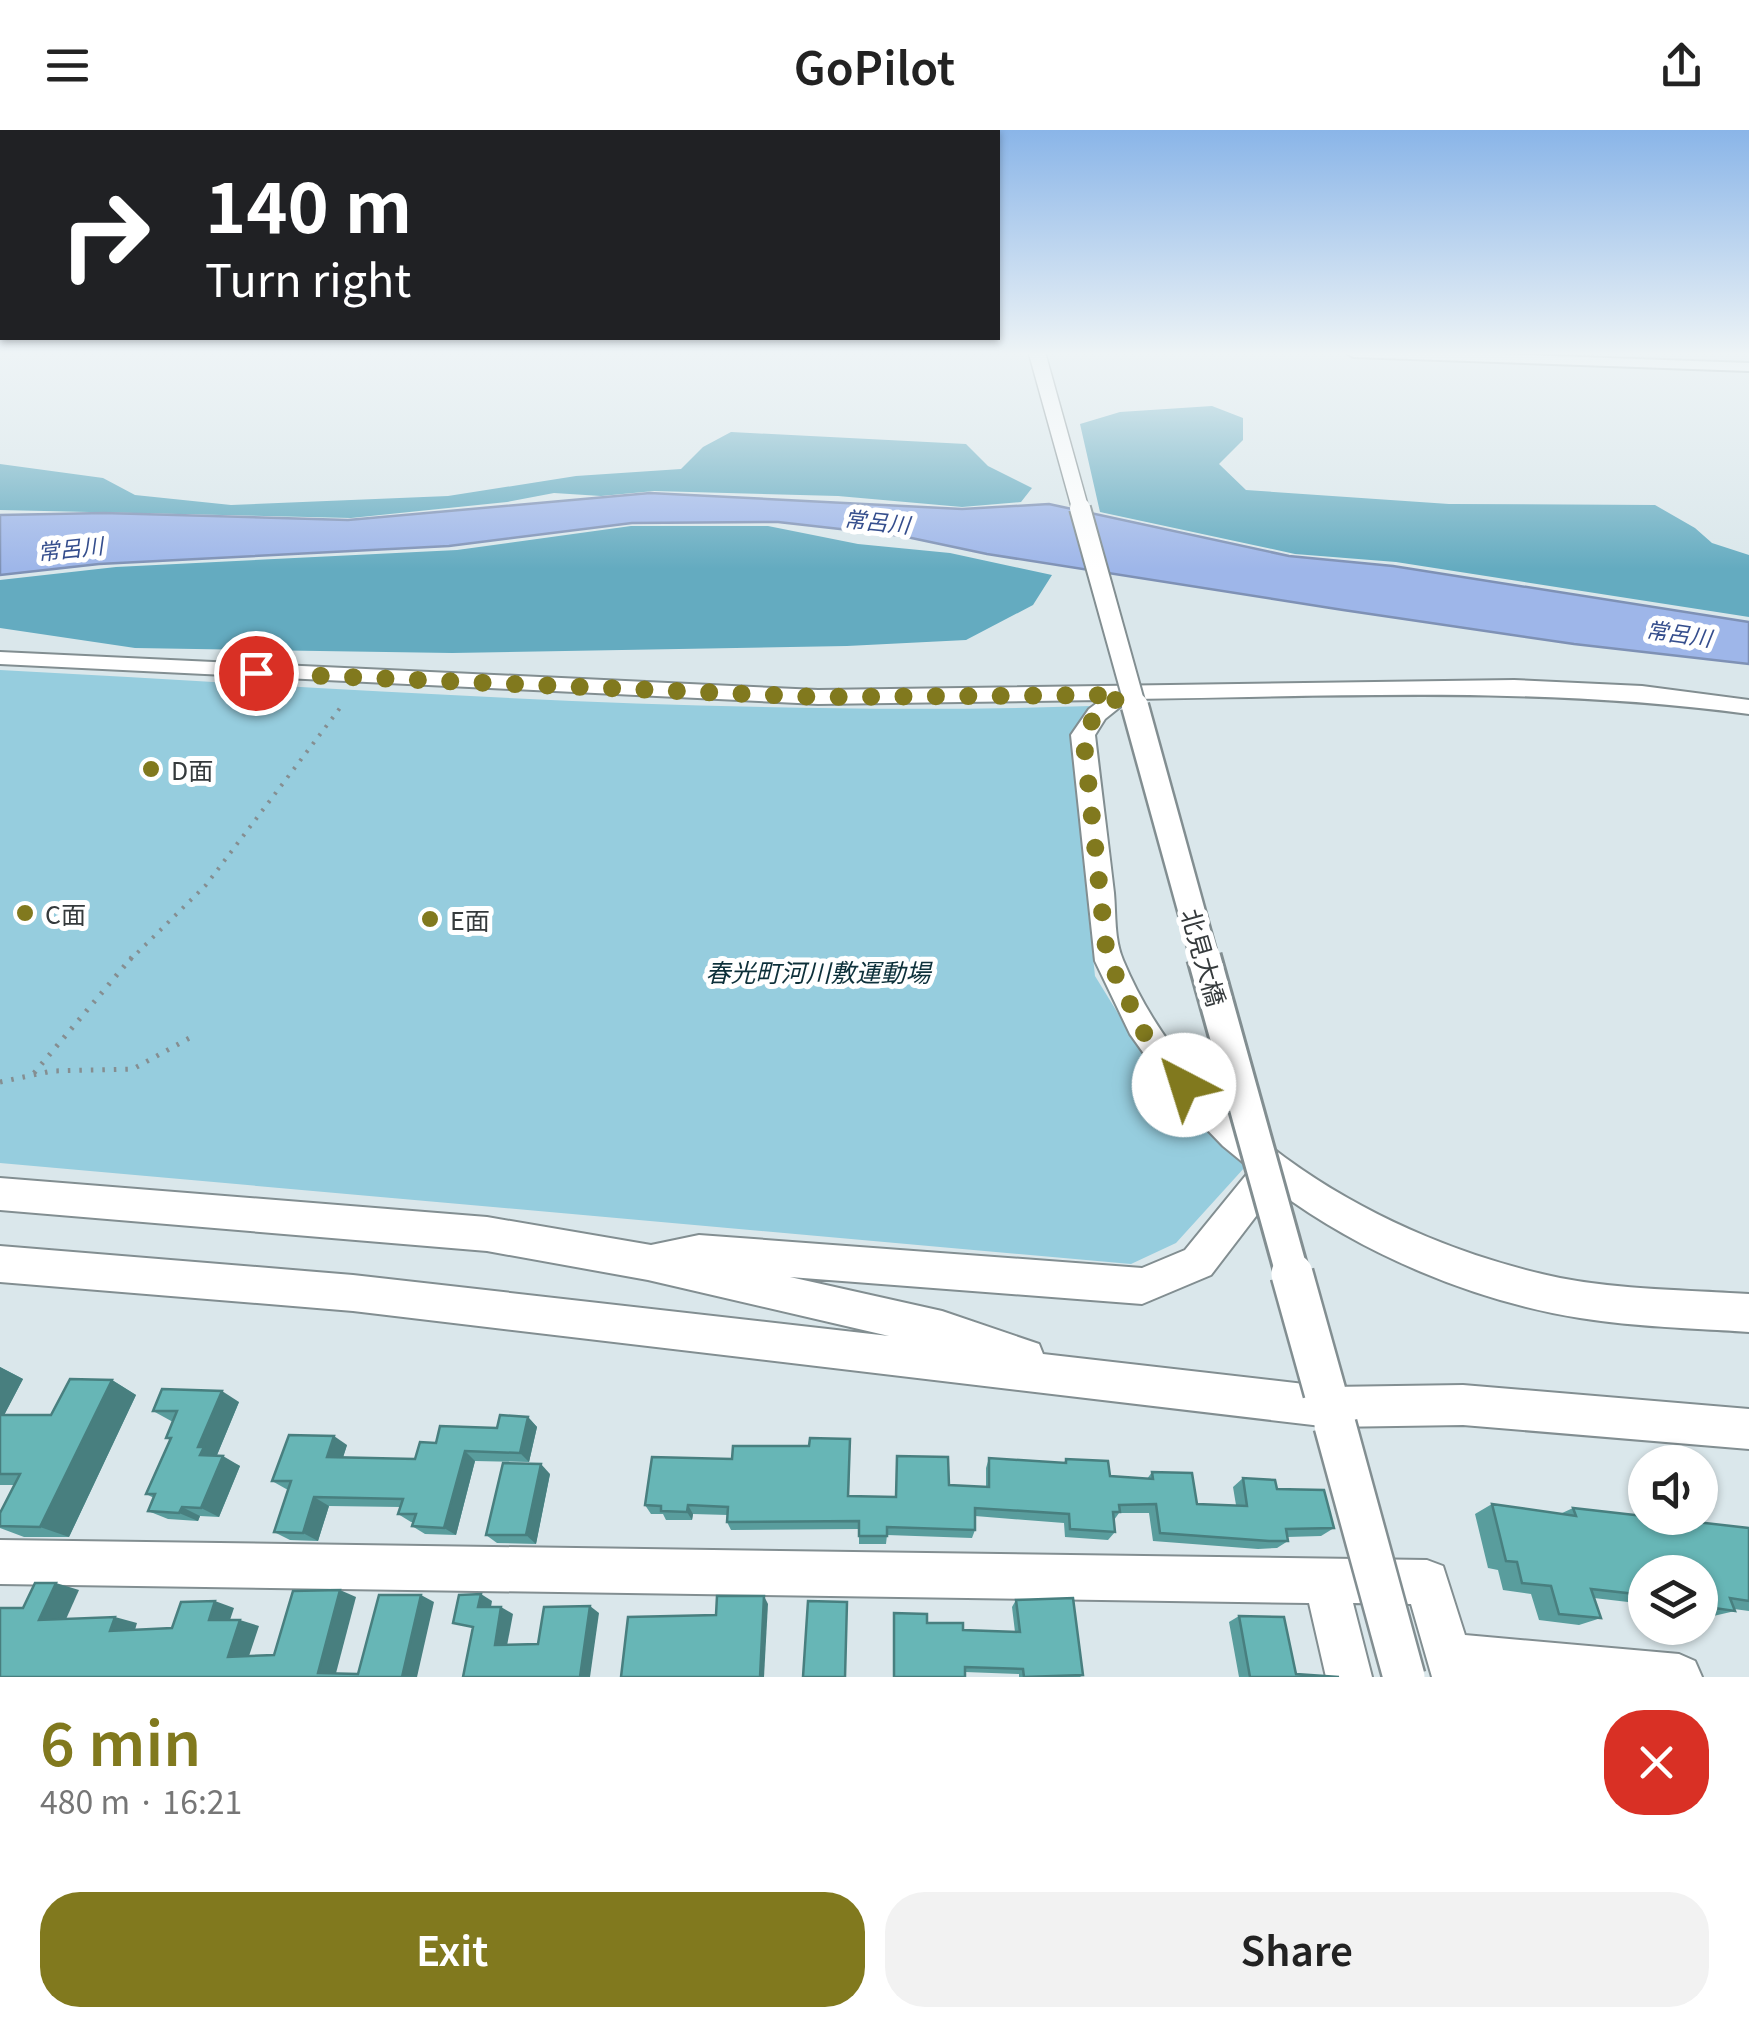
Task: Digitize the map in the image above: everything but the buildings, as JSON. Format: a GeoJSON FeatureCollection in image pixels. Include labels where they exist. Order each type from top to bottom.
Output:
{"type":"FeatureCollection","features":[{"type":"Feature","properties":{"kind":"street","name":"北見大橋"},"geometry":{"type":"LineString","coordinates":[[1057,425],[1404,1677]]}},
{"type":"Feature","properties":{"kind":"street"},"geometry":{"type":"LineString","coordinates":[[0,658],[818,697],[1514,686],[1642,693],[1749,707]]}},
{"type":"Feature","properties":{"kind":"street"},"geometry":{"type":"LineString","coordinates":[[1122,695],[1097,714],[1083,734],[1107,957],[1149,1043],[1202,1106],[1273,1167],[1370,1226],[1462,1270],[1562,1297],[1749,1313]]}},
{"type":"Feature","properties":{"kind":"street"},"geometry":{"type":"LineString","coordinates":[[648,1262],[698,1252],[1142,1286],[1198,1263],[1273,1167]]}},
{"type":"Feature","properties":{"kind":"street"},"geometry":{"type":"LineString","coordinates":[[0,1194],[487,1234],[648,1262],[942,1330],[1078,1376]]}},
{"type":"Feature","properties":{"kind":"street"},"geometry":{"type":"LineString","coordinates":[[0,1264],[353,1293],[1330,1408],[1463,1405],[1749,1429]]}},
{"type":"Feature","properties":{"kind":"street"},"geometry":{"type":"LineString","coordinates":[[0,1562],[1427,1582],[1451,1666],[1679,1677]]}},
{"type":"Feature","properties":{"kind":"street"},"geometry":{"type":"LineString","coordinates":[[1326,1581],[1349,1677]]}},
{"type":"Feature","properties":{"kind":"path"},"geometry":{"type":"LineString","coordinates":[[34,1073],[115,974],[206,885],[340,708]]}},
{"type":"Feature","properties":{"kind":"path"},"geometry":{"type":"LineString","coordinates":[[0,1082],[34,1073],[68,1070],[101,1074],[134,1068],[171,1052],[195,1035]]}},
{"type":"Feature","properties":{"kind":"green space","name":"春光町河川敷運動場"},"geometry":{"type":"Polygon","coordinates":[[[0,670],[682,705],[955,709],[1091,706],[1070,735],[1095,976],[1148,1062],[1245,1167],[1176,1243],[1131,1264],[0,1163],[0,670]]]}},
{"type":"Feature","properties":{"kind":"shaded area"},"geometry":{"type":"Polygon","coordinates":[[[1080,425],[1243,425],[1243,440],[1219,464],[1246,490],[1449,504],[1655,505],[1695,528],[1712,543],[1749,555],[1749,617],[1396,562],[1295,554],[1100,512],[1080,425]]]}},
{"type":"Feature","properties":{"kind":"shaded area"},"geometry":{"type":"Polygon","coordinates":[[[731,432],[966,444],[988,466],[1032,488],[1021,502],[962,507],[838,496],[654,491],[601,496],[554,493],[507,502],[351,518],[0,510],[0,464],[103,478],[135,495],[231,505],[448,496],[576,476],[681,469],[703,447],[731,432]]]}},
{"type":"Feature","properties":{"kind":"shaded area"},"geometry":{"type":"Polygon","coordinates":[[[631,526],[768,526],[858,544],[950,553],[1052,575],[1033,605],[966,640],[847,646],[452,653],[135,648],[0,628],[0,580],[116,567],[457,550],[631,526]]]}},
{"type":"Feature","properties":{"kind":"water","name":"常呂川"},"geometry":{"type":"Polygon","coordinates":[[[650,493],[962,509],[1049,504],[1289,556],[1393,566],[1749,622],[1749,664],[1574,644],[987,554],[902,536],[778,522],[632,523],[449,546],[99,564],[0,575],[0,515],[104,513],[348,520],[650,493]]]}},
{"type":"Feature","properties":{"kind":"place","name":"D面"},"geometry":{"type":"Point","coordinates":[151,769]}},
{"type":"Feature","properties":{"kind":"place","name":"C面"},"geometry":{"type":"Point","coordinates":[25,913]}},
{"type":"Feature","properties":{"kind":"place","name":"E面"},"geometry":{"type":"Point","coordinates":[430,919]}},
{"type":"Feature","properties":{"kind":"route"},"geometry":{"type":"LineString","coordinates":[[256,673],[818,697],[1122,695],[1097,714],[1083,734],[1107,957],[1149,1043],[1184,1085]]}}]}
